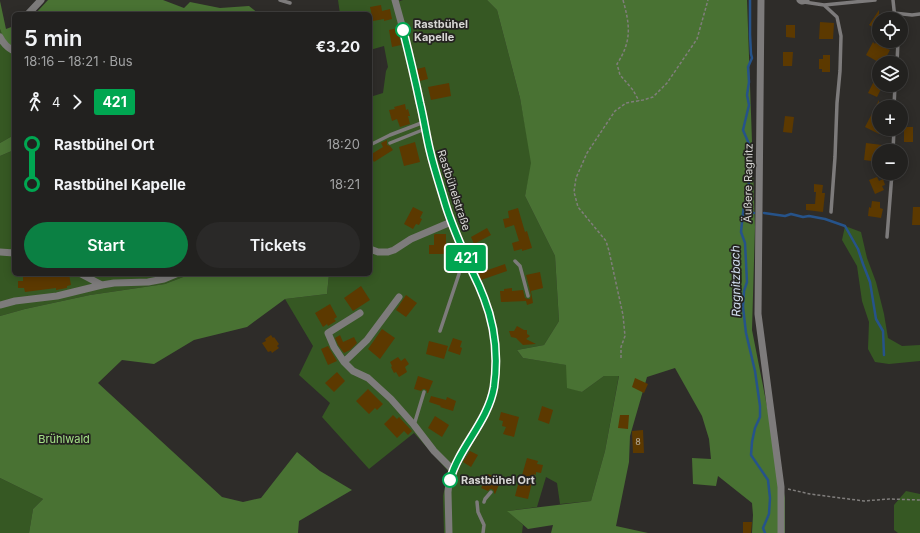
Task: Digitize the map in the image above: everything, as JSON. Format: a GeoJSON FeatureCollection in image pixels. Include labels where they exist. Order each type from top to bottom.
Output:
{"type":"FeatureCollection","features":[{"type":"Feature","properties":{"kind":"street"},"geometry":{"type":"LineString","coordinates":[[30,12],[41,0]]}},
{"type":"Feature","properties":{"kind":"street","name":"Rastbühelstraße"},"geometry":{"type":"LineString","coordinates":[[395,0],[403,29],[430,151],[451,222],[484,298],[491,321],[495,345],[496,368],[494,389],[490,403],[480,424],[453,470],[448,492],[449,533]]}},
{"type":"Feature","properties":{"kind":"street","name":"Äußere Ragnitz"},"geometry":{"type":"LineString","coordinates":[[761,0],[758,314],[781,487],[781,533]]}},
{"type":"Feature","properties":{"kind":"street"},"geometry":{"type":"LineString","coordinates":[[0,37],[2,41],[12,50]]}},
{"type":"Feature","properties":{"kind":"street"},"geometry":{"type":"LineString","coordinates":[[372,250],[378,252],[388,252],[394,250],[411,239],[451,222]]}},
{"type":"Feature","properties":{"kind":"street"},"geometry":{"type":"LineString","coordinates":[[0,252],[12,253]]}},
{"type":"Feature","properties":{"kind":"street"},"geometry":{"type":"LineString","coordinates":[[86,276],[102,285]]}},
{"type":"Feature","properties":{"kind":"street"},"geometry":{"type":"LineString","coordinates":[[0,305],[15,301],[57,296],[102,285],[148,282],[171,276]]}},
{"type":"Feature","properties":{"kind":"street"},"geometry":{"type":"LineString","coordinates":[[344,362],[367,340],[399,297]]}},
{"type":"Feature","properties":{"kind":"street"},"geometry":{"type":"LineString","coordinates":[[360,313],[328,333],[334,347],[344,362],[353,370],[368,378],[391,399],[434,451],[453,470]]}},
{"type":"Feature","properties":{"kind":"lane"},"geometry":{"type":"LineString","coordinates":[[280,0],[290,3]]}},
{"type":"Feature","properties":{"kind":"lane"},"geometry":{"type":"LineString","coordinates":[[803,0],[824,5],[875,0]]}},
{"type":"Feature","properties":{"kind":"lane"},"geometry":{"type":"LineString","coordinates":[[893,0],[894,12]]}},
{"type":"Feature","properties":{"kind":"lane"},"geometry":{"type":"LineString","coordinates":[[824,5],[837,17],[841,36],[831,212]]}},
{"type":"Feature","properties":{"kind":"lane"},"geometry":{"type":"LineString","coordinates":[[908,15],[920,14]]}},
{"type":"Feature","properties":{"kind":"lane"},"geometry":{"type":"LineString","coordinates":[[390,143],[424,125]]}},
{"type":"Feature","properties":{"kind":"lane"},"geometry":{"type":"LineString","coordinates":[[372,144],[390,135],[424,125]]}},
{"type":"Feature","properties":{"kind":"lane"},"geometry":{"type":"LineString","coordinates":[[887,237],[891,180]]}},
{"type":"Feature","properties":{"kind":"lane"},"geometry":{"type":"LineString","coordinates":[[440,331],[459,274],[462,248]]}},
{"type":"Feature","properties":{"kind":"lane"},"geometry":{"type":"LineString","coordinates":[[515,261],[520,266],[528,296]]}},
{"type":"Feature","properties":{"kind":"lane"},"geometry":{"type":"LineString","coordinates":[[414,425],[424,392]]}},
{"type":"Feature","properties":{"kind":"lane"},"geometry":{"type":"LineString","coordinates":[[484,502],[491,492]]}},
{"type":"Feature","properties":{"kind":"lane"},"geometry":{"type":"LineString","coordinates":[[477,502],[478,512],[484,525],[483,533]]}},
{"type":"Feature","properties":{"kind":"path"},"geometry":{"type":"LineString","coordinates":[[623,0],[628,17],[628,31],[626,47],[617,64],[620,75],[633,90],[639,101]]}},
{"type":"Feature","properties":{"kind":"path"},"geometry":{"type":"LineString","coordinates":[[621,358],[621,347],[625,336],[623,315],[609,251],[606,241],[578,207],[574,192],[576,178],[587,153],[615,111],[626,103],[653,97],[667,83],[697,39],[708,0]]}},
{"type":"Feature","properties":{"kind":"path"},"geometry":{"type":"LineString","coordinates":[[781,487],[810,494],[864,501],[889,499],[920,500]]}},
{"type":"Feature","properties":{"kind":"green space"},"geometry":{"type":"Polygon","coordinates":[[[48,0],[163,0],[184,8],[190,2],[220,8],[249,6],[256,12],[37,12],[48,0]]]}},
{"type":"Feature","properties":{"kind":"green space"},"geometry":{"type":"Polygon","coordinates":[[[338,0],[487,0],[497,10],[520,98],[532,163],[525,196],[555,256],[559,321],[544,345],[517,350],[523,358],[567,365],[567,387],[582,392],[604,376],[619,375],[605,451],[591,501],[560,504],[557,483],[546,477],[537,507],[508,511],[523,525],[522,533],[444,533],[443,496],[448,471],[414,433],[369,469],[322,417],[330,403],[299,375],[313,346],[285,299],[327,294],[329,276],[372,276],[372,256],[374,255],[372,254],[372,96],[383,93],[386,71],[388,67],[384,46],[372,49],[372,12],[340,12],[338,0]],[[423,111],[418,113],[426,149],[447,226],[455,222],[434,155],[423,111]]]}},
{"type":"Feature","properties":{"kind":"green space"},"geometry":{"type":"Polygon","coordinates":[[[487,0],[747,0],[755,227],[752,330],[785,498],[785,533],[752,533],[752,503],[718,476],[716,486],[693,484],[692,458],[711,459],[709,439],[702,416],[675,368],[647,377],[630,436],[629,462],[616,526],[648,533],[551,533],[553,525],[528,529],[507,511],[591,501],[605,451],[619,376],[604,376],[582,392],[567,388],[566,365],[523,358],[517,350],[544,345],[559,321],[555,256],[525,196],[531,163],[520,98],[497,10],[487,0]]]}},
{"type":"Feature","properties":{"kind":"green space"},"geometry":{"type":"Polygon","coordinates":[[[0,1],[6,29],[12,27],[12,53],[0,29],[0,1]]]}},
{"type":"Feature","properties":{"kind":"green space"},"geometry":{"type":"Polygon","coordinates":[[[0,29],[12,53],[12,136],[0,143],[0,29]]]}},
{"type":"Feature","properties":{"kind":"green space"},"geometry":{"type":"Polygon","coordinates":[[[12,136],[12,151],[0,156],[0,143],[12,136]]]}},
{"type":"Feature","properties":{"kind":"green space"},"geometry":{"type":"Polygon","coordinates":[[[12,151],[12,276],[186,276],[165,284],[90,295],[0,316],[0,156],[12,151]]]}},
{"type":"Feature","properties":{"kind":"green space"},"geometry":{"type":"Polygon","coordinates":[[[845,226],[861,232],[867,258],[876,282],[888,338],[902,346],[920,345],[920,361],[889,364],[875,362],[868,349],[869,322],[862,301],[857,266],[842,240],[845,226]]]}},
{"type":"Feature","properties":{"kind":"green space","name":"Brühlwald"},"geometry":{"type":"Polygon","coordinates":[[[186,276],[329,276],[327,294],[285,299],[247,327],[194,340],[154,364],[122,360],[98,383],[222,497],[243,502],[261,498],[297,452],[320,471],[352,490],[299,521],[298,533],[29,533],[33,509],[43,499],[0,478],[0,316],[90,295],[165,284],[186,276]]]}},
{"type":"Feature","properties":{"kind":"green space"},"geometry":{"type":"Polygon","coordinates":[[[0,478],[43,499],[33,509],[29,533],[0,533],[0,478]]]}},
{"type":"Feature","properties":{"kind":"green space"},"geometry":{"type":"Polygon","coordinates":[[[906,491],[920,494],[920,533],[898,533],[894,530],[894,505],[906,491]]]}},
{"type":"Feature","properties":{"kind":"building"},"geometry":{"type":"Polygon","coordinates":[[[381,5],[382,11],[390,9],[392,19],[373,21],[370,7],[381,5]]]}},
{"type":"Feature","properties":{"kind":"building"},"geometry":{"type":"Polygon","coordinates":[[[820,22],[834,23],[833,39],[819,39],[820,22]]]}},
{"type":"Feature","properties":{"kind":"building"},"geometry":{"type":"Polygon","coordinates":[[[786,25],[795,25],[795,38],[786,37],[786,25]]]}},
{"type":"Feature","properties":{"kind":"building"},"geometry":{"type":"Polygon","coordinates":[[[398,28],[401,45],[392,47],[389,30],[398,28]]]}},
{"type":"Feature","properties":{"kind":"building"},"geometry":{"type":"Polygon","coordinates":[[[872,44],[872,48],[886,48],[890,50],[887,56],[872,56],[872,58],[866,55],[872,44]]]}},
{"type":"Feature","properties":{"kind":"building"},"geometry":{"type":"Polygon","coordinates":[[[783,52],[793,52],[792,66],[783,66],[783,52]]]}},
{"type":"Feature","properties":{"kind":"building"},"geometry":{"type":"Polygon","coordinates":[[[823,55],[830,55],[830,72],[822,72],[822,69],[819,69],[819,59],[823,59],[823,55]]]}},
{"type":"Feature","properties":{"kind":"building"},"geometry":{"type":"Polygon","coordinates":[[[425,67],[428,79],[420,81],[417,69],[425,67]]]}},
{"type":"Feature","properties":{"kind":"building"},"geometry":{"type":"Polygon","coordinates":[[[449,83],[451,96],[431,100],[428,87],[449,83]]]}},
{"type":"Feature","properties":{"kind":"building"},"geometry":{"type":"Polygon","coordinates":[[[872,85],[872,92],[880,92],[877,97],[868,93],[872,85]]]}},
{"type":"Feature","properties":{"kind":"building"},"geometry":{"type":"Polygon","coordinates":[[[405,104],[406,110],[408,109],[410,116],[408,116],[410,124],[400,127],[397,119],[392,121],[389,110],[405,104]]]}},
{"type":"Feature","properties":{"kind":"building"},"geometry":{"type":"Polygon","coordinates":[[[872,114],[872,130],[865,127],[872,114]]]}},
{"type":"Feature","properties":{"kind":"building"},"geometry":{"type":"Polygon","coordinates":[[[785,116],[794,117],[792,133],[783,132],[785,116]]]}},
{"type":"Feature","properties":{"kind":"building"},"geometry":{"type":"Polygon","coordinates":[[[908,127],[913,127],[913,142],[904,142],[904,136],[908,136],[908,127]]]}},
{"type":"Feature","properties":{"kind":"building"},"geometry":{"type":"Polygon","coordinates":[[[387,140],[387,145],[393,150],[374,162],[372,154],[383,147],[381,143],[387,140]]]}},
{"type":"Feature","properties":{"kind":"building"},"geometry":{"type":"Polygon","coordinates":[[[415,142],[420,162],[404,166],[399,147],[415,142]]]}},
{"type":"Feature","properties":{"kind":"building"},"geometry":{"type":"Polygon","coordinates":[[[866,143],[874,144],[872,144],[872,161],[864,160],[866,143]]]}},
{"type":"Feature","properties":{"kind":"building"},"geometry":{"type":"Polygon","coordinates":[[[869,180],[883,180],[885,185],[882,186],[884,190],[875,194],[869,180]]]}},
{"type":"Feature","properties":{"kind":"building"},"geometry":{"type":"Polygon","coordinates":[[[814,184],[823,185],[822,193],[825,193],[823,212],[806,210],[806,204],[815,204],[816,192],[814,192],[814,184]]]}},
{"type":"Feature","properties":{"kind":"building"},"geometry":{"type":"Polygon","coordinates":[[[872,201],[880,202],[880,208],[883,209],[881,218],[868,216],[869,207],[871,208],[872,201]]]}},
{"type":"Feature","properties":{"kind":"building"},"geometry":{"type":"Polygon","coordinates":[[[413,207],[423,212],[419,225],[416,224],[413,229],[404,224],[413,207]]]}},
{"type":"Feature","properties":{"kind":"building"},"geometry":{"type":"Polygon","coordinates":[[[913,207],[920,207],[920,225],[912,225],[913,207]]]}},
{"type":"Feature","properties":{"kind":"building"},"geometry":{"type":"Polygon","coordinates":[[[518,208],[525,232],[527,231],[532,248],[522,251],[522,249],[514,251],[512,243],[519,241],[514,225],[505,228],[503,219],[509,218],[508,211],[518,208]]]}},
{"type":"Feature","properties":{"kind":"building"},"geometry":{"type":"Polygon","coordinates":[[[487,228],[491,235],[474,244],[471,237],[487,228]]]}},
{"type":"Feature","properties":{"kind":"building"},"geometry":{"type":"Polygon","coordinates":[[[435,234],[446,234],[446,254],[429,254],[429,245],[434,245],[435,234]]]}},
{"type":"Feature","properties":{"kind":"building"},"geometry":{"type":"Polygon","coordinates":[[[482,263],[485,271],[505,264],[507,271],[481,280],[476,266],[482,263]]]}},
{"type":"Feature","properties":{"kind":"building"},"geometry":{"type":"Polygon","coordinates":[[[540,272],[543,288],[531,291],[533,303],[527,305],[526,301],[501,302],[500,291],[512,288],[512,291],[523,290],[525,298],[530,299],[531,295],[526,275],[540,272]]]}},
{"type":"Feature","properties":{"kind":"building"},"geometry":{"type":"Polygon","coordinates":[[[69,276],[71,285],[67,286],[67,288],[56,290],[56,288],[25,292],[24,288],[18,288],[18,281],[23,281],[23,277],[69,276]]]}},
{"type":"Feature","properties":{"kind":"building"},"geometry":{"type":"Polygon","coordinates":[[[361,286],[370,300],[353,311],[344,298],[361,286]]]}},
{"type":"Feature","properties":{"kind":"building"},"geometry":{"type":"Polygon","coordinates":[[[406,295],[417,303],[406,317],[396,310],[406,295]]]}},
{"type":"Feature","properties":{"kind":"building"},"geometry":{"type":"Polygon","coordinates":[[[330,304],[337,317],[334,319],[336,321],[323,327],[315,313],[330,304]]]}},
{"type":"Feature","properties":{"kind":"building"},"geometry":{"type":"Polygon","coordinates":[[[517,326],[527,330],[527,334],[530,336],[526,339],[536,344],[523,345],[516,338],[511,337],[509,331],[514,331],[517,326]]]}},
{"type":"Feature","properties":{"kind":"building"},"geometry":{"type":"Polygon","coordinates":[[[382,329],[395,338],[380,359],[368,349],[382,329]]]}},
{"type":"Feature","properties":{"kind":"building"},"geometry":{"type":"Polygon","coordinates":[[[271,335],[279,344],[277,346],[279,348],[272,353],[271,351],[268,352],[262,343],[271,335]]]}},
{"type":"Feature","properties":{"kind":"building"},"geometry":{"type":"Polygon","coordinates":[[[340,335],[343,342],[354,337],[357,343],[350,350],[344,353],[335,338],[340,335]]]}},
{"type":"Feature","properties":{"kind":"building"},"geometry":{"type":"Polygon","coordinates":[[[453,338],[462,341],[460,355],[448,351],[453,338]]]}},
{"type":"Feature","properties":{"kind":"building"},"geometry":{"type":"Polygon","coordinates":[[[429,341],[448,346],[444,359],[426,354],[429,341]]]}},
{"type":"Feature","properties":{"kind":"building"},"geometry":{"type":"Polygon","coordinates":[[[328,346],[337,361],[328,365],[321,349],[328,346]]]}},
{"type":"Feature","properties":{"kind":"building"},"geometry":{"type":"Polygon","coordinates":[[[398,357],[401,361],[405,358],[409,364],[405,367],[407,372],[399,377],[396,372],[394,373],[390,362],[398,357]]]}},
{"type":"Feature","properties":{"kind":"building"},"geometry":{"type":"Polygon","coordinates":[[[337,372],[345,381],[334,392],[325,383],[337,372]]]}},
{"type":"Feature","properties":{"kind":"building"},"geometry":{"type":"Polygon","coordinates":[[[418,376],[433,381],[428,393],[425,389],[421,391],[414,389],[418,376]]]}},
{"type":"Feature","properties":{"kind":"building"},"geometry":{"type":"Polygon","coordinates":[[[635,378],[648,384],[644,393],[632,387],[635,378]]]}},
{"type":"Feature","properties":{"kind":"building"},"geometry":{"type":"Polygon","coordinates":[[[368,389],[383,404],[377,410],[375,408],[369,414],[356,401],[368,389]]]}},
{"type":"Feature","properties":{"kind":"building"},"geometry":{"type":"Polygon","coordinates":[[[431,396],[446,400],[447,397],[456,401],[453,411],[429,402],[431,396]]]}},
{"type":"Feature","properties":{"kind":"building"},"geometry":{"type":"Polygon","coordinates":[[[542,406],[553,410],[549,424],[538,420],[542,406]]]}},
{"type":"Feature","properties":{"kind":"building"},"geometry":{"type":"Polygon","coordinates":[[[501,412],[519,417],[514,437],[503,434],[506,427],[502,426],[503,421],[499,420],[501,412]]]}},
{"type":"Feature","properties":{"kind":"building"},"geometry":{"type":"Polygon","coordinates":[[[393,415],[397,419],[399,417],[412,431],[408,435],[404,431],[397,438],[384,424],[393,415]]]}},
{"type":"Feature","properties":{"kind":"building"},"geometry":{"type":"Polygon","coordinates":[[[620,415],[629,415],[628,429],[618,428],[620,415]]]}},
{"type":"Feature","properties":{"kind":"building"},"geometry":{"type":"Polygon","coordinates":[[[435,416],[449,425],[442,437],[428,428],[435,416]]]}},
{"type":"Feature","properties":{"kind":"building"},"geometry":{"type":"Polygon","coordinates":[[[643,430],[644,453],[633,453],[632,431],[643,430]]]}},
{"type":"Feature","properties":{"kind":"building"},"geometry":{"type":"Polygon","coordinates":[[[470,451],[478,455],[471,467],[463,462],[470,451]]]}},
{"type":"Feature","properties":{"kind":"building"},"geometry":{"type":"Polygon","coordinates":[[[527,458],[538,461],[537,464],[543,465],[541,473],[536,472],[536,475],[534,474],[528,499],[515,496],[527,458]]]}},
{"type":"Feature","properties":{"kind":"building"},"geometry":{"type":"Polygon","coordinates":[[[488,474],[501,480],[495,494],[492,489],[488,491],[481,488],[488,474]]]}},
{"type":"Feature","properties":{"kind":"building"},"geometry":{"type":"Polygon","coordinates":[[[743,522],[752,522],[751,533],[743,533],[743,522]]]}},
{"type":"Feature","properties":{"kind":"waterway","name":"Ragnitzbach"},"geometry":{"type":"LineString","coordinates":[[750,0],[752,58],[748,67],[749,82],[747,95],[749,105],[743,130],[749,144],[748,195],[744,207],[741,232],[745,243],[747,282],[744,291],[743,307],[746,333],[755,371],[760,406],[760,417],[755,428],[751,455],[768,480],[770,498],[769,514],[763,528],[765,533]]}},
{"type":"Feature","properties":{"kind":"waterway"},"geometry":{"type":"LineString","coordinates":[[743,213],[754,213]]}},
{"type":"Feature","properties":{"kind":"waterway"},"geometry":{"type":"LineString","coordinates":[[764,213],[785,216],[791,214],[803,217],[809,216],[825,219],[845,226],[858,249],[870,282],[876,319],[883,331],[884,355]]}},
{"type":"Feature","properties":{"kind":"bus line","name":"421"},"geometry":{"type":"LineString","coordinates":[[403,30],[430,151],[441,191],[451,222],[484,298],[491,321],[495,345],[496,368],[494,389],[490,403],[480,424],[453,470],[450,480]]}},
{"type":"Feature","properties":{"kind":"place","name":"Rastbühel Kapelle"},"geometry":{"type":"Point","coordinates":[403,30]}},
{"type":"Feature","properties":{"kind":"place","name":"Rastbühel Ort"},"geometry":{"type":"Point","coordinates":[450,480]}}]}
